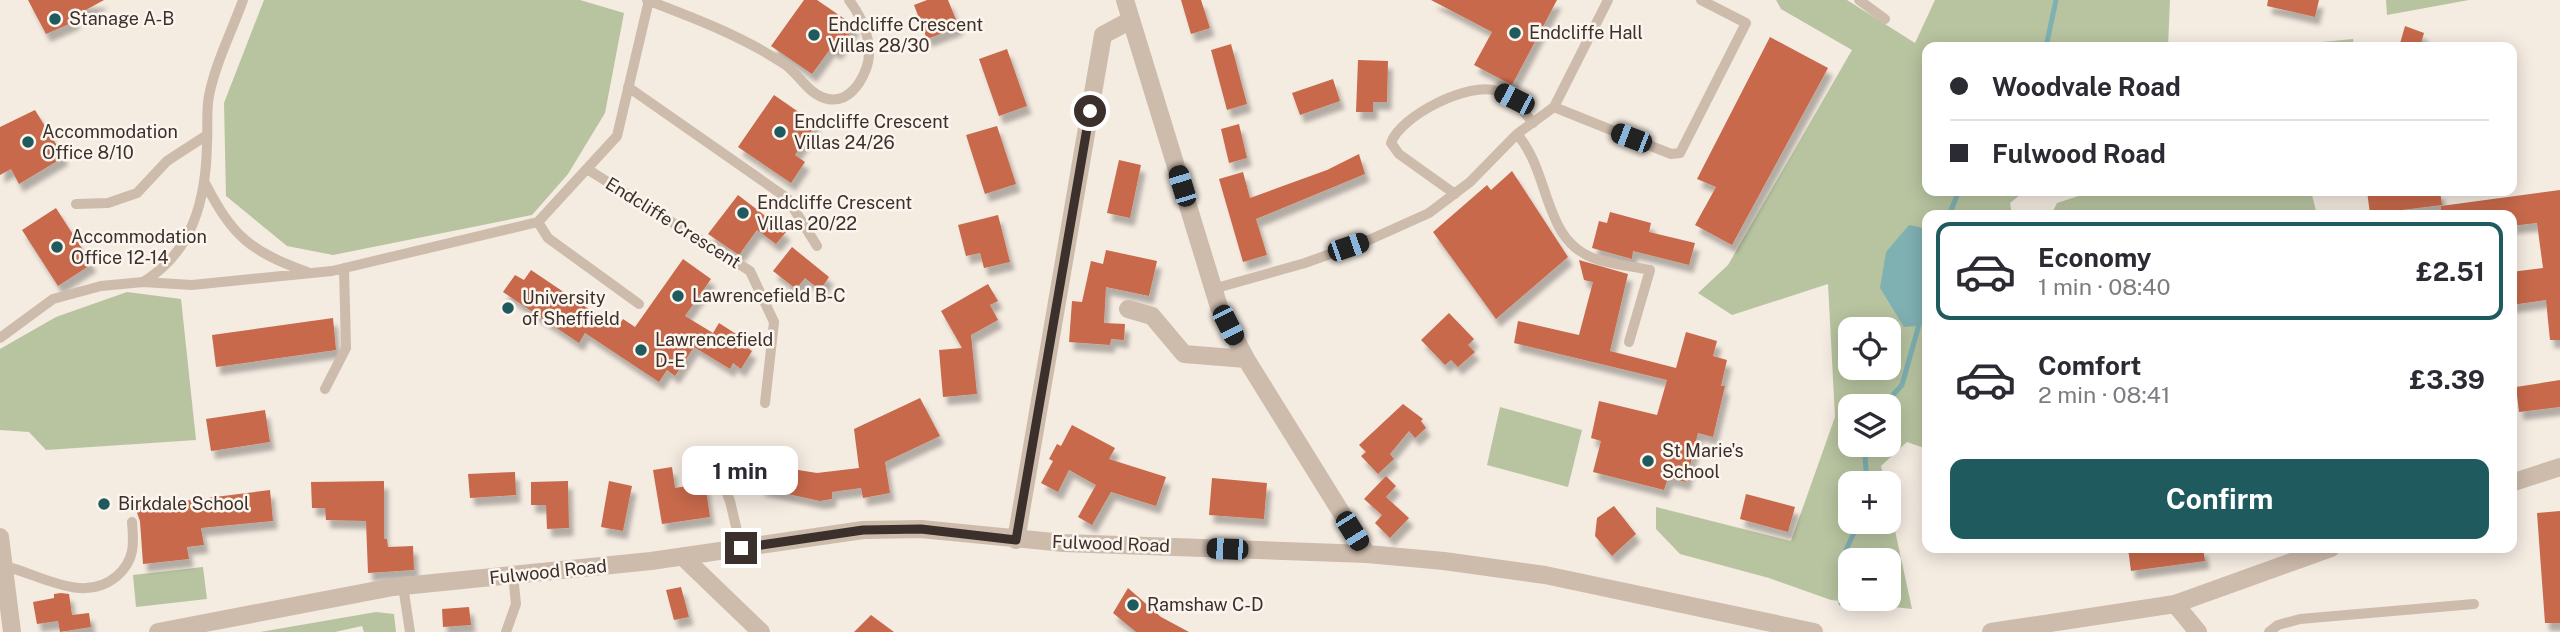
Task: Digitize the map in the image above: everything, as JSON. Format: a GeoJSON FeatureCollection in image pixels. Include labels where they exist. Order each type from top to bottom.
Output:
{"type":"FeatureCollection","features":[{"type":"Feature","properties":{"kind":"street"},"geometry":{"type":"LineString","coordinates":[[1125,0],[1219,307],[1245,359],[1367,554]]}},
{"type":"Feature","properties":{"kind":"street"},"geometry":{"type":"LineString","coordinates":[[1016,540],[1103,35],[1131,20]]}},
{"type":"Feature","properties":{"kind":"street"},"geometry":{"type":"LineString","coordinates":[[1128,309],[1152,316],[1184,354],[1245,359]]}},
{"type":"Feature","properties":{"kind":"street"},"geometry":{"type":"LineString","coordinates":[[2517,481],[2560,467]]}},
{"type":"Feature","properties":{"kind":"street","name":"Fulwood Road"},"geometry":{"type":"LineString","coordinates":[[158,632],[403,586],[683,557],[863,530],[921,529],[1016,540],[1367,554],[1545,575],[1814,632]]}},
{"type":"Feature","properties":{"kind":"street"},"geometry":{"type":"LineString","coordinates":[[0,537],[4,566],[3,588],[12,632]]}},
{"type":"Feature","properties":{"kind":"street"},"geometry":{"type":"LineString","coordinates":[[1991,632],[2175,604],[2317,553]]}},
{"type":"Feature","properties":{"kind":"street"},"geometry":{"type":"LineString","coordinates":[[683,557],[743,625],[761,632]]}},
{"type":"Feature","properties":{"kind":"street"},"geometry":{"type":"LineString","coordinates":[[2175,604],[2198,632]]}},
{"type":"Feature","properties":{"kind":"lane"},"geometry":{"type":"LineString","coordinates":[[143,282],[163,270],[183,244],[197,218],[205,183],[209,96],[243,0]]}},
{"type":"Feature","properties":{"kind":"lane","name":"Endcliffe Crescent"},"geometry":{"type":"LineString","coordinates":[[538,222],[617,136],[648,0],[744,42],[788,67],[811,91],[828,99],[843,99],[859,86],[867,67],[869,39],[849,0]]}},
{"type":"Feature","properties":{"kind":"lane"},"geometry":{"type":"LineString","coordinates":[[1213,289],[1305,263],[1369,240],[1429,213],[1455,194],[1517,134],[1554,107],[1608,0]]}},
{"type":"Feature","properties":{"kind":"lane"},"geometry":{"type":"LineString","coordinates":[[1554,107],[1671,154],[1680,153],[1746,23],[1701,0]]}},
{"type":"Feature","properties":{"kind":"lane"},"geometry":{"type":"LineString","coordinates":[[1859,0],[1885,19]]}},
{"type":"Feature","properties":{"kind":"lane"},"geometry":{"type":"LineString","coordinates":[[628,87],[787,198],[817,246]]}},
{"type":"Feature","properties":{"kind":"lane"},"geometry":{"type":"LineString","coordinates":[[1455,194],[1399,153],[1391,143],[1394,133],[1442,100],[1469,92],[1495,89],[1514,99],[1533,123]]}},
{"type":"Feature","properties":{"kind":"lane"},"geometry":{"type":"LineString","coordinates":[[1517,134],[1538,166],[1557,229],[1565,240],[1594,259],[1650,270],[1629,342]]}},
{"type":"Feature","properties":{"kind":"lane"},"geometry":{"type":"LineString","coordinates":[[76,204],[108,203],[137,193],[167,161],[208,135]]}},
{"type":"Feature","properties":{"kind":"lane","name":"Endcliffe Crescent"},"geometry":{"type":"LineString","coordinates":[[587,169],[750,271],[774,322],[765,403]]}},
{"type":"Feature","properties":{"kind":"lane"},"geometry":{"type":"LineString","coordinates":[[205,183],[238,235],[267,257],[310,273]]}},
{"type":"Feature","properties":{"kind":"lane"},"geometry":{"type":"LineString","coordinates":[[0,338],[53,299],[101,286],[143,282],[192,285],[310,273],[344,268],[538,222],[548,238],[639,304]]}},
{"type":"Feature","properties":{"kind":"lane"},"geometry":{"type":"LineString","coordinates":[[325,389],[346,348],[344,268]]}},
{"type":"Feature","properties":{"kind":"lane"},"geometry":{"type":"LineString","coordinates":[[720,477],[730,501],[741,548]]}},
{"type":"Feature","properties":{"kind":"lane"},"geometry":{"type":"LineString","coordinates":[[4,566],[68,587],[85,590],[101,586],[120,573],[132,556],[132,522]]}},
{"type":"Feature","properties":{"kind":"lane"},"geometry":{"type":"LineString","coordinates":[[506,632],[516,604],[513,575]]}},
{"type":"Feature","properties":{"kind":"lane"},"geometry":{"type":"LineString","coordinates":[[403,586],[410,632]]}},
{"type":"Feature","properties":{"kind":"lane"},"geometry":{"type":"LineString","coordinates":[[2269,632],[2278,625],[2300,619],[2474,604]]}},
{"type":"Feature","properties":{"kind":"green space"},"geometry":{"type":"Polygon","coordinates":[[[264,0],[580,0],[624,13],[605,113],[568,174],[532,215],[333,255],[287,246],[226,196],[224,103],[264,0]]]}},
{"type":"Feature","properties":{"kind":"green space"},"geometry":{"type":"Polygon","coordinates":[[[1776,0],[1847,0],[1915,43],[1935,0],[2170,0],[2168,42],[1922,42],[1922,196],[2019,196],[2010,203],[2011,210],[1922,210],[1922,447],[1907,442],[1901,448],[1901,394],[1838,394],[1838,457],[1891,457],[1881,466],[1882,471],[1838,471],[1838,534],[1896,534],[1899,548],[1838,548],[1838,601],[1769,578],[1680,554],[1656,529],[1656,507],[1791,541],[1835,417],[1828,284],[1732,315],[1698,293],[1728,265],[1852,50],[1781,9],[1776,0]]]}},
{"type":"Feature","properties":{"kind":"green space"},"geometry":{"type":"Polygon","coordinates":[[[2386,0],[2469,0],[2387,15],[2386,0]]]}},
{"type":"Feature","properties":{"kind":"green space"},"geometry":{"type":"Polygon","coordinates":[[[2353,39],[2353,42],[2322,42],[2353,39]]]}},
{"type":"Feature","properties":{"kind":"green space"},"geometry":{"type":"Polygon","coordinates":[[[2079,196],[2312,196],[2316,210],[2054,210],[2057,203],[2079,196]]]}},
{"type":"Feature","properties":{"kind":"green space"},"geometry":{"type":"Polygon","coordinates":[[[127,292],[181,299],[196,440],[46,450],[29,432],[0,430],[0,349],[56,317],[127,292]]]}},
{"type":"Feature","properties":{"kind":"green space"},"geometry":{"type":"Polygon","coordinates":[[[1500,407],[1582,430],[1568,487],[1487,465],[1500,407]]]}},
{"type":"Feature","properties":{"kind":"green space"},"geometry":{"type":"Polygon","coordinates":[[[1901,558],[1912,609],[1901,608],[1901,558]]]}},
{"type":"Feature","properties":{"kind":"green space"},"geometry":{"type":"Polygon","coordinates":[[[203,567],[207,599],[136,607],[133,575],[203,567]]]}},
{"type":"Feature","properties":{"kind":"green space"},"geometry":{"type":"Polygon","coordinates":[[[376,612],[394,614],[396,632],[364,632],[362,626],[335,632],[260,632],[376,612]]]}},
{"type":"Feature","properties":{"kind":"water"},"geometry":{"type":"Polygon","coordinates":[[[1909,225],[1922,228],[1922,325],[1904,327],[1901,317],[1898,317],[1880,288],[1886,252],[1909,225]]]}},
{"type":"Feature","properties":{"kind":"building","name":"Stanage A-B"},"geometry":{"type":"Polygon","coordinates":[[[28,0],[104,0],[73,17],[76,21],[46,34],[28,0]]]}},
{"type":"Feature","properties":{"kind":"building","name":"Endcliffe Crescent Villas 28/30"},"geometry":{"type":"Polygon","coordinates":[[[804,0],[817,0],[855,26],[837,52],[831,48],[812,74],[771,46],[804,0]]]}},
{"type":"Feature","properties":{"kind":"building"},"geometry":{"type":"Polygon","coordinates":[[[927,0],[948,0],[959,27],[927,39],[914,5],[927,0]]]}},
{"type":"Feature","properties":{"kind":"building"},"geometry":{"type":"Polygon","coordinates":[[[1181,0],[1201,0],[1210,28],[1191,34],[1181,0]]]}},
{"type":"Feature","properties":{"kind":"building","name":"Endcliffe Hall"},"geometry":{"type":"Polygon","coordinates":[[[1431,0],[1557,0],[1512,85],[1474,65],[1492,32],[1431,0]]]}},
{"type":"Feature","properties":{"kind":"building"},"geometry":{"type":"Polygon","coordinates":[[[2268,0],[2319,0],[2315,17],[2267,6],[2268,0]]]}},
{"type":"Feature","properties":{"kind":"building"},"geometry":{"type":"Polygon","coordinates":[[[2405,26],[2424,33],[2421,42],[2400,42],[2405,26]]]}},
{"type":"Feature","properties":{"kind":"building"},"geometry":{"type":"Polygon","coordinates":[[[1770,37],[1828,68],[1732,245],[1695,225],[1716,187],[1697,179],[1770,37]]]}},
{"type":"Feature","properties":{"kind":"building"},"geometry":{"type":"Polygon","coordinates":[[[1231,44],[1247,104],[1227,110],[1211,50],[1231,44]]]}},
{"type":"Feature","properties":{"kind":"building"},"geometry":{"type":"Polygon","coordinates":[[[1007,49],[1027,106],[999,116],[979,59],[1007,49]]]}},
{"type":"Feature","properties":{"kind":"building"},"geometry":{"type":"Polygon","coordinates":[[[1358,60],[1388,61],[1387,102],[1373,102],[1373,112],[1356,112],[1358,60]]]}},
{"type":"Feature","properties":{"kind":"building"},"geometry":{"type":"Polygon","coordinates":[[[1333,79],[1340,101],[1300,115],[1292,93],[1333,79]]]}},
{"type":"Feature","properties":{"kind":"building","name":"Endcliffe Crescent Villas 24/26"},"geometry":{"type":"Polygon","coordinates":[[[774,95],[816,124],[795,155],[805,162],[791,183],[738,147],[774,95]]]}},
{"type":"Feature","properties":{"kind":"building","name":"Accommodation Office 8/10"},"geometry":{"type":"Polygon","coordinates":[[[35,110],[64,157],[19,184],[11,169],[0,175],[0,127],[35,110]]]}},
{"type":"Feature","properties":{"kind":"building"},"geometry":{"type":"Polygon","coordinates":[[[1239,124],[1247,158],[1229,163],[1221,129],[1239,124]]]}},
{"type":"Feature","properties":{"kind":"building"},"geometry":{"type":"Polygon","coordinates":[[[997,126],[1016,184],[985,194],[966,135],[997,126]]]}},
{"type":"Feature","properties":{"kind":"building"},"geometry":{"type":"Polygon","coordinates":[[[1359,154],[1365,174],[1256,219],[1267,255],[1243,262],[1219,179],[1243,172],[1250,198],[1327,170],[1359,154]]]}},
{"type":"Feature","properties":{"kind":"building"},"geometry":{"type":"Polygon","coordinates":[[[1119,160],[1141,165],[1130,218],[1107,213],[1119,160]]]}},
{"type":"Feature","properties":{"kind":"building"},"geometry":{"type":"Polygon","coordinates":[[[1512,171],[1568,257],[1496,319],[1433,232],[1487,185],[1491,190],[1512,171]]]}},
{"type":"Feature","properties":{"kind":"building"},"geometry":{"type":"Polygon","coordinates":[[[2560,190],[2560,340],[2550,340],[2546,300],[2517,304],[2517,271],[2543,268],[2537,223],[2517,225],[2517,210],[2441,210],[2441,206],[2560,190]]]}},
{"type":"Feature","properties":{"kind":"building","name":"Endcliffe Crescent Villas 20/22"},"geometry":{"type":"Polygon","coordinates":[[[738,195],[786,232],[776,244],[757,230],[739,255],[708,234],[738,195]]]}},
{"type":"Feature","properties":{"kind":"building"},"geometry":{"type":"Polygon","coordinates":[[[2368,196],[2441,196],[2442,205],[2402,210],[2369,210],[2368,196]]]}},
{"type":"Feature","properties":{"kind":"building","name":"Accommodation Office 12-14"},"geometry":{"type":"Polygon","coordinates":[[[56,208],[92,264],[58,286],[22,230],[56,208]]]}},
{"type":"Feature","properties":{"kind":"building"},"geometry":{"type":"Polygon","coordinates":[[[1610,212],[1651,223],[1649,232],[1695,243],[1689,265],[1633,251],[1632,259],[1592,248],[1599,221],[1607,223],[1610,212]]]}},
{"type":"Feature","properties":{"kind":"building"},"geometry":{"type":"Polygon","coordinates":[[[998,215],[1010,262],[984,268],[980,253],[966,256],[958,225],[998,215]]]}},
{"type":"Feature","properties":{"kind":"building"},"geometry":{"type":"Polygon","coordinates":[[[792,247],[829,277],[820,290],[805,278],[796,289],[773,271],[792,247]]]}},
{"type":"Feature","properties":{"kind":"building"},"geometry":{"type":"Polygon","coordinates":[[[1106,250],[1157,261],[1149,296],[1106,287],[1104,323],[1125,324],[1124,340],[1111,339],[1110,345],[1069,342],[1072,301],[1082,302],[1091,261],[1103,264],[1106,250]]]}},
{"type":"Feature","properties":{"kind":"building"},"geometry":{"type":"Polygon","coordinates":[[[683,259],[711,279],[685,316],[713,333],[719,323],[747,341],[744,346],[752,351],[741,369],[733,363],[730,369],[694,347],[675,376],[667,370],[659,382],[585,333],[579,343],[503,292],[515,275],[524,280],[531,270],[617,328],[623,319],[635,327],[683,259]]]}},
{"type":"Feature","properties":{"kind":"building"},"geometry":{"type":"Polygon","coordinates":[[[1579,260],[1628,274],[1610,351],[1676,368],[1686,332],[1717,341],[1713,356],[1727,360],[1721,386],[1725,386],[1713,437],[1698,433],[1686,482],[1668,478],[1664,490],[1593,472],[1601,441],[1591,438],[1599,401],[1657,415],[1667,380],[1514,343],[1518,321],[1579,335],[1593,282],[1584,280],[1579,260]]]}},
{"type":"Feature","properties":{"kind":"building"},"geometry":{"type":"Polygon","coordinates":[[[988,284],[998,301],[990,305],[998,320],[971,335],[977,394],[943,397],[939,350],[962,348],[941,311],[988,284]]]}},
{"type":"Feature","properties":{"kind":"building"},"geometry":{"type":"Polygon","coordinates":[[[1449,313],[1474,339],[1468,345],[1475,352],[1458,367],[1451,360],[1445,365],[1421,340],[1449,313]]]}},
{"type":"Feature","properties":{"kind":"building"},"geometry":{"type":"Polygon","coordinates":[[[333,318],[336,350],[216,367],[212,335],[333,318]]]}},
{"type":"Feature","properties":{"kind":"building"},"geometry":{"type":"Polygon","coordinates":[[[2560,380],[2560,407],[2519,412],[2517,387],[2560,380]]]}},
{"type":"Feature","properties":{"kind":"building"},"geometry":{"type":"Polygon","coordinates":[[[920,398],[940,436],[885,462],[890,493],[863,498],[861,488],[832,492],[832,499],[820,501],[760,488],[767,465],[817,473],[859,468],[854,429],[920,398]]]}},
{"type":"Feature","properties":{"kind":"building"},"geometry":{"type":"Polygon","coordinates":[[[1403,404],[1423,419],[1421,421],[1426,428],[1415,438],[1409,431],[1390,454],[1394,459],[1378,474],[1361,456],[1366,452],[1359,445],[1403,404]]]}},
{"type":"Feature","properties":{"kind":"building"},"geometry":{"type":"Polygon","coordinates":[[[265,410],[270,442],[211,451],[206,419],[265,410]]]}},
{"type":"Feature","properties":{"kind":"building"},"geometry":{"type":"Polygon","coordinates":[[[1072,425],[1115,448],[1109,459],[1166,477],[1156,506],[1111,492],[1092,525],[1078,517],[1096,485],[1069,470],[1058,492],[1041,483],[1053,461],[1049,459],[1057,444],[1061,446],[1072,425]]]}},
{"type":"Feature","properties":{"kind":"building"},"geometry":{"type":"Polygon","coordinates":[[[672,467],[675,488],[705,483],[710,517],[662,524],[653,470],[672,467]]]}},
{"type":"Feature","properties":{"kind":"building"},"geometry":{"type":"Polygon","coordinates":[[[515,472],[516,495],[470,498],[468,474],[515,472]]]}},
{"type":"Feature","properties":{"kind":"building"},"geometry":{"type":"Polygon","coordinates":[[[1386,476],[1396,486],[1386,497],[1409,518],[1390,538],[1375,523],[1382,515],[1364,499],[1386,476]]]}},
{"type":"Feature","properties":{"kind":"building"},"geometry":{"type":"Polygon","coordinates":[[[1212,478],[1267,483],[1264,519],[1209,515],[1212,478]]]}},
{"type":"Feature","properties":{"kind":"building"},"geometry":{"type":"Polygon","coordinates":[[[384,481],[384,539],[387,539],[388,547],[413,546],[414,570],[368,573],[366,521],[326,520],[325,508],[312,508],[311,482],[384,481]]]}},
{"type":"Feature","properties":{"kind":"building"},"geometry":{"type":"Polygon","coordinates":[[[568,481],[569,528],[547,529],[546,505],[531,505],[531,482],[568,481]]]}},
{"type":"Feature","properties":{"kind":"building"},"geometry":{"type":"Polygon","coordinates":[[[609,481],[632,486],[623,531],[601,527],[609,481]]]}},
{"type":"Feature","properties":{"kind":"building"},"geometry":{"type":"Polygon","coordinates":[[[270,490],[273,521],[201,528],[204,545],[187,547],[189,559],[143,564],[140,521],[135,507],[270,490]]]}},
{"type":"Feature","properties":{"kind":"building"},"geometry":{"type":"Polygon","coordinates":[[[1746,494],[1795,507],[1788,532],[1740,519],[1746,494]]]}},
{"type":"Feature","properties":{"kind":"building"},"geometry":{"type":"Polygon","coordinates":[[[1614,506],[1636,534],[1612,556],[1595,536],[1597,518],[1614,506]]]}},
{"type":"Feature","properties":{"kind":"building"},"geometry":{"type":"Polygon","coordinates":[[[2560,511],[2560,623],[2545,623],[2537,513],[2560,511]]]}},
{"type":"Feature","properties":{"kind":"building"},"geometry":{"type":"Polygon","coordinates":[[[2129,553],[2204,553],[2205,561],[2131,571],[2129,553]]]}},
{"type":"Feature","properties":{"kind":"building"},"geometry":{"type":"Polygon","coordinates":[[[681,587],[689,617],[674,620],[666,590],[681,587]]]}},
{"type":"Feature","properties":{"kind":"building","name":"Ramshaw C-D"},"geometry":{"type":"Polygon","coordinates":[[[1128,588],[1161,617],[1189,632],[1136,632],[1113,613],[1128,588]]]}},
{"type":"Feature","properties":{"kind":"building"},"geometry":{"type":"Polygon","coordinates":[[[54,594],[69,594],[72,615],[89,613],[91,627],[60,632],[58,621],[37,624],[33,602],[54,598],[54,594]]]}},
{"type":"Feature","properties":{"kind":"building"},"geometry":{"type":"Polygon","coordinates":[[[469,607],[471,625],[443,627],[442,609],[469,607]]]}},
{"type":"Feature","properties":{"kind":"building"},"geometry":{"type":"Polygon","coordinates":[[[871,615],[894,632],[854,632],[871,615]]]}},
{"type":"Feature","properties":{"kind":"waterway"},"geometry":{"type":"LineString","coordinates":[[2047,42],[2056,0]]}},
{"type":"Feature","properties":{"kind":"waterway"},"geometry":{"type":"LineString","coordinates":[[1951,210],[1957,196]]}},
{"type":"Feature","properties":{"kind":"waterway"},"geometry":{"type":"LineString","coordinates":[[1894,394],[1902,385],[1920,321]]}},
{"type":"Feature","properties":{"kind":"waterway"},"geometry":{"type":"LineString","coordinates":[[1865,457],[1866,471]]}},
{"type":"Feature","properties":{"kind":"waterway"},"geometry":{"type":"LineString","coordinates":[[1847,548],[1853,534]]}},
{"type":"Feature","properties":{"kind":"place","name":"Stanage A-B"},"geometry":{"type":"Point","coordinates":[55,19]}},
{"type":"Feature","properties":{"kind":"place","name":"Endcliffe Hall"},"geometry":{"type":"Point","coordinates":[1515,33]}},
{"type":"Feature","properties":{"kind":"place","name":"Endcliffe Crescent Villas 28/30"},"geometry":{"type":"Point","coordinates":[814,35]}},
{"type":"Feature","properties":{"kind":"place","name":"Endcliffe Crescent Villas 24/26"},"geometry":{"type":"Point","coordinates":[780,132]}},
{"type":"Feature","properties":{"kind":"place","name":"Accommodation Office 8/10"},"geometry":{"type":"Point","coordinates":[28,142]}},
{"type":"Feature","properties":{"kind":"place","name":"Endcliffe Crescent Villas 20/22"},"geometry":{"type":"Point","coordinates":[743,213]}},
{"type":"Feature","properties":{"kind":"place","name":"Accommodation Office 12-14"},"geometry":{"type":"Point","coordinates":[57,247]}},
{"type":"Feature","properties":{"kind":"place","name":"Lawrencefield B-C"},"geometry":{"type":"Point","coordinates":[678,296]}},
{"type":"Feature","properties":{"kind":"place","name":"University of Sheffield"},"geometry":{"type":"Point","coordinates":[508,308]}},
{"type":"Feature","properties":{"kind":"place","name":"Lawrencefield D-E"},"geometry":{"type":"Point","coordinates":[641,350]}},
{"type":"Feature","properties":{"kind":"place","name":"St Marie's School"},"geometry":{"type":"Point","coordinates":[1648,461]}},
{"type":"Feature","properties":{"kind":"place","name":"Birkdale School"},"geometry":{"type":"Point","coordinates":[104,504]}},
{"type":"Feature","properties":{"kind":"place","name":"Ramshaw C-D"},"geometry":{"type":"Point","coordinates":[1133,605]}},
{"type":"Feature","properties":{"kind":"route"},"geometry":{"type":"LineString","coordinates":[[741,548],[863,530],[921,529],[1016,540],[1090,111]]}}]}
